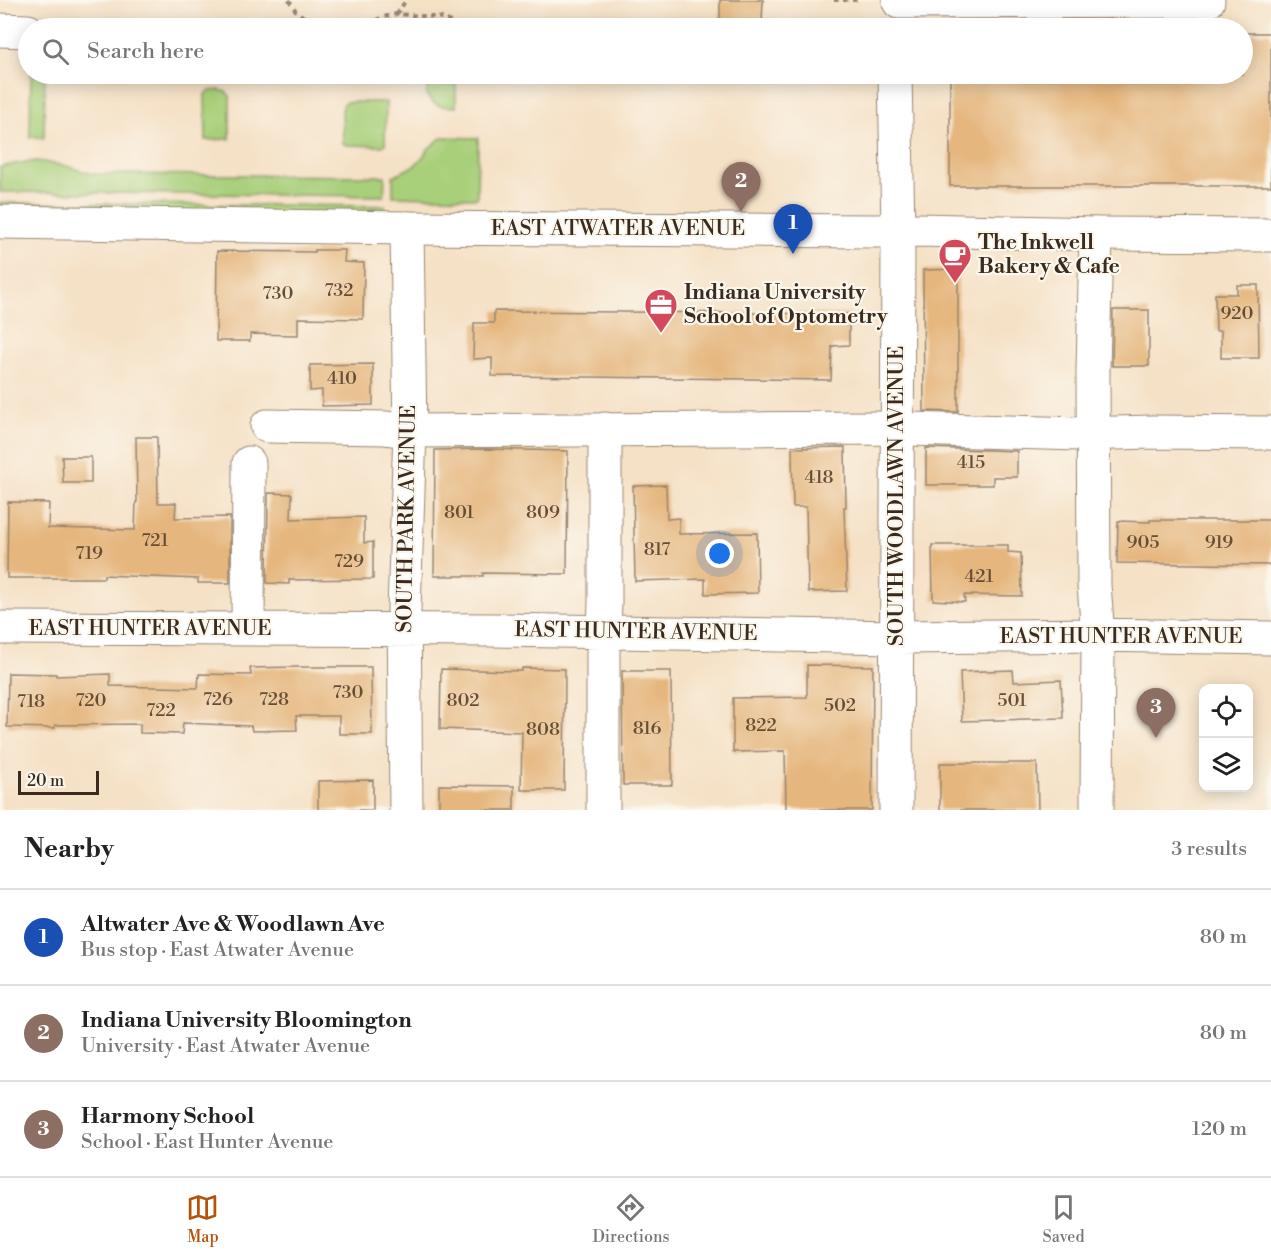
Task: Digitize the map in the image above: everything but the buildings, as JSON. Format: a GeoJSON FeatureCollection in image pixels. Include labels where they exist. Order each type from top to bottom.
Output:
{"type":"FeatureCollection","features":[{"type":"Feature","properties":{"kind":"street"},"geometry":{"type":"LineString","coordinates":[[899,10],[1094,1],[1208,1]]}},
{"type":"Feature","properties":{"kind":"street"},"geometry":{"type":"LineString","coordinates":[[0,30],[18,31]]}},
{"type":"Feature","properties":{"kind":"street","name":"SOUTH WOODLAWN AVENUE"},"geometry":{"type":"LineString","coordinates":[[895,84],[898,230],[896,810]]}},
{"type":"Feature","properties":{"kind":"street","name":"EAST ATWATER AVENUE"},"geometry":{"type":"LineString","coordinates":[[0,222],[407,228],[898,230],[1271,235]]}},
{"type":"Feature","properties":{"kind":"street","name":"SOUTH PARK AVENUE"},"geometry":{"type":"LineString","coordinates":[[406,810],[404,629],[410,431],[407,228]]}},
{"type":"Feature","properties":{"kind":"street"},"geometry":{"type":"LineString","coordinates":[[1096,234],[1093,370],[1094,585],[1098,635],[1097,810]]}},
{"type":"Feature","properties":{"kind":"street"},"geometry":{"type":"LineString","coordinates":[[267,426],[385,428],[410,431],[897,429],[1094,434],[1271,433]]}},
{"type":"Feature","properties":{"kind":"street"},"geometry":{"type":"LineString","coordinates":[[603,810],[604,429]]}},
{"type":"Feature","properties":{"kind":"street"},"geometry":{"type":"LineString","coordinates":[[248,629],[249,463]]}},
{"type":"Feature","properties":{"kind":"street","name":"EAST HUNTER AVENUE"},"geometry":{"type":"LineString","coordinates":[[0,628],[404,629],[897,637],[1098,635],[1271,638]]}},
{"type":"Feature","properties":{"kind":"path"},"geometry":{"type":"LineString","coordinates":[[289,0],[296,11],[305,18]]}},
{"type":"Feature","properties":{"kind":"path"},"geometry":{"type":"LineString","coordinates":[[397,14],[406,0]]}},
{"type":"Feature","properties":{"kind":"path"},"geometry":{"type":"LineString","coordinates":[[834,0],[850,2],[857,0]]}},
{"type":"Feature","properties":{"kind":"path"},"geometry":{"type":"LineString","coordinates":[[380,18],[397,14],[444,18]]}},
{"type":"Feature","properties":{"kind":"green space"},"geometry":{"type":"Polygon","coordinates":[[[31,84],[45,84],[44,138],[30,137],[31,84]]]}},
{"type":"Feature","properties":{"kind":"green space"},"geometry":{"type":"Polygon","coordinates":[[[428,84],[456,84],[456,107],[440,106],[427,96],[428,84]]]}},
{"type":"Feature","properties":{"kind":"green space"},"geometry":{"type":"Polygon","coordinates":[[[220,90],[230,96],[230,139],[206,140],[205,94],[209,91],[220,90]]]}},
{"type":"Feature","properties":{"kind":"green space"},"geometry":{"type":"Polygon","coordinates":[[[346,102],[386,102],[385,144],[382,146],[343,143],[342,105],[346,102]]]}},
{"type":"Feature","properties":{"kind":"green space"},"geometry":{"type":"Polygon","coordinates":[[[442,137],[478,138],[477,198],[393,196],[393,176],[414,166],[442,137]]]}},
{"type":"Feature","properties":{"kind":"green space"},"geometry":{"type":"Polygon","coordinates":[[[37,161],[93,174],[385,176],[384,196],[0,192],[0,167],[37,161]]]}},
{"type":"Feature","properties":{"kind":"green space"},"geometry":{"type":"Polygon","coordinates":[[[0,203],[385,206],[385,215],[0,212],[0,203]]]}},
{"type":"Feature","properties":{"kind":"place","name":"Indiana University Bloomington"},"geometry":{"type":"Point","coordinates":[741,212]}},
{"type":"Feature","properties":{"kind":"place","name":"Altwater Ave & Woodlawn Ave"},"geometry":{"type":"Point","coordinates":[793,254]}},
{"type":"Feature","properties":{"kind":"place","name":"The Inkwell Bakery & Cafe"},"geometry":{"type":"Point","coordinates":[955,284]}},
{"type":"Feature","properties":{"kind":"place","name":"Indiana University School of Optometry"},"geometry":{"type":"Point","coordinates":[661,334]}},
{"type":"Feature","properties":{"kind":"place","name":"Harmony School"},"geometry":{"type":"Point","coordinates":[1156,738]}}]}
